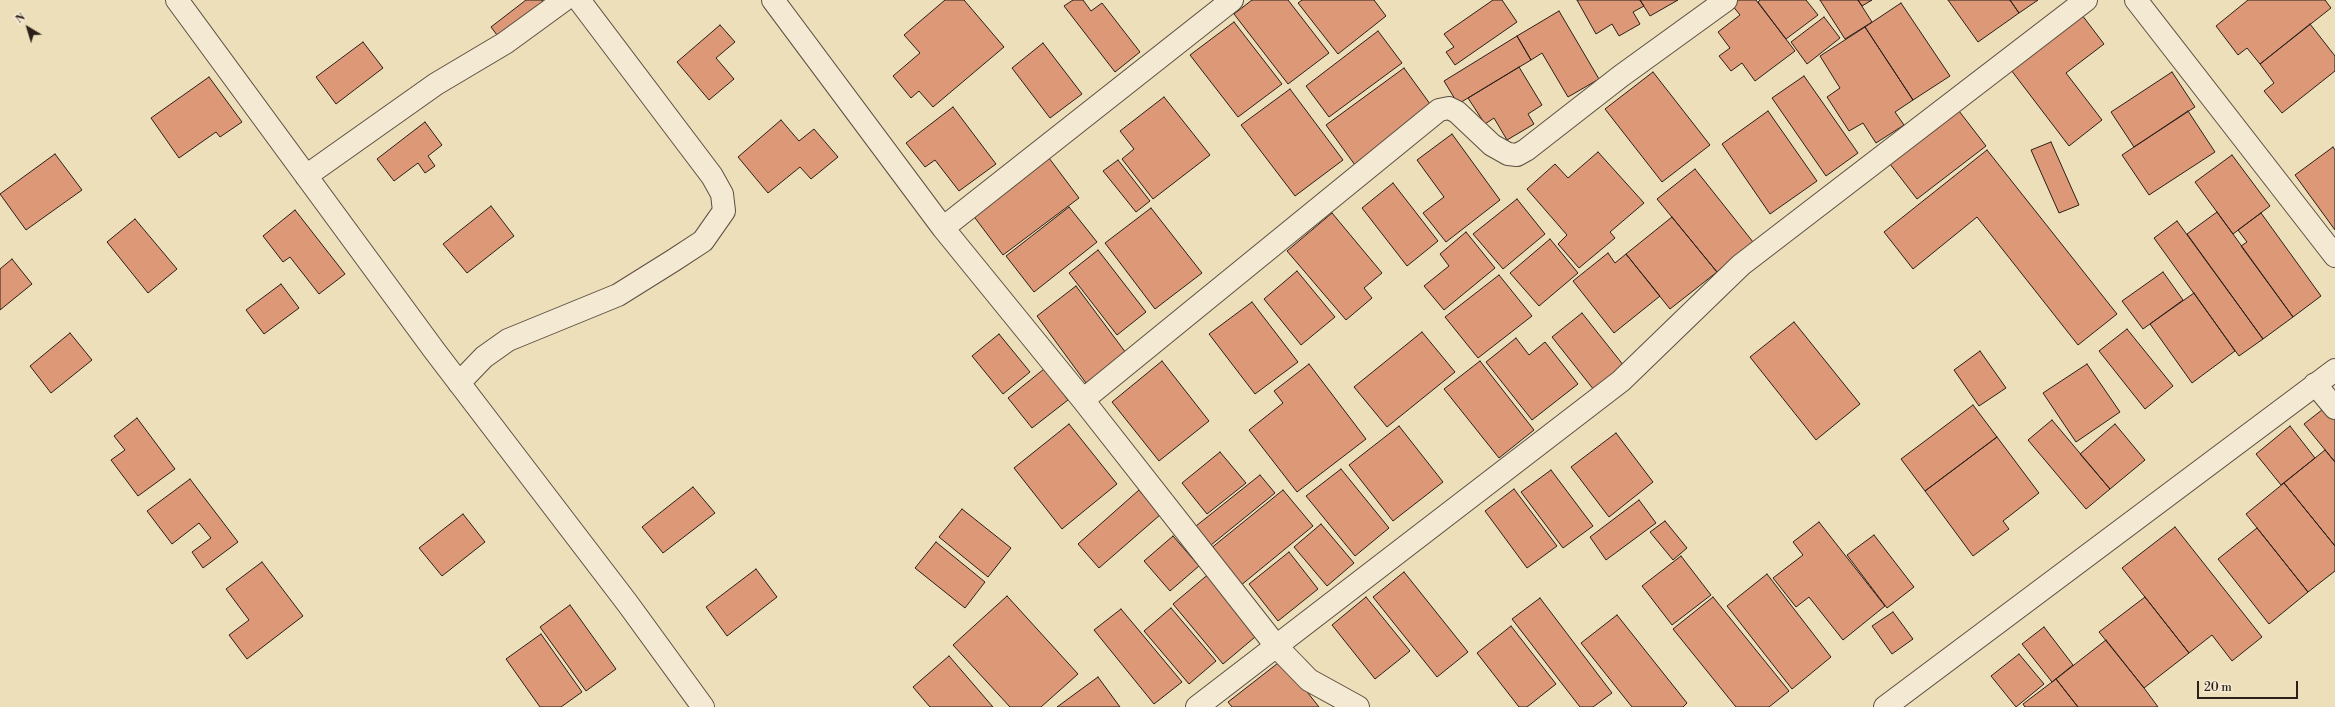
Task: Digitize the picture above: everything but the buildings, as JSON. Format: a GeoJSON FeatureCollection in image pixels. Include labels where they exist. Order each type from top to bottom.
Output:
{"type":"FeatureCollection","features":[{"type":"Feature","properties":{"kind":"street"},"geometry":{"type":"LineString","coordinates":[[177,0],[459,383],[628,604],[703,707]]}},
{"type":"Feature","properties":{"kind":"street"},"geometry":{"type":"LineString","coordinates":[[306,176],[436,84],[505,43],[564,0]]}},
{"type":"Feature","properties":{"kind":"street"},"geometry":{"type":"LineString","coordinates":[[459,383],[484,357],[508,340],[618,295],[667,265],[703,241],[724,211],[722,194],[712,176],[578,0]]}},
{"type":"Feature","properties":{"kind":"street"},"geometry":{"type":"LineString","coordinates":[[774,0],[943,228],[1083,400],[1277,647],[1309,680],[1358,707]]}},
{"type":"Feature","properties":{"kind":"street"},"geometry":{"type":"LineString","coordinates":[[943,228],[1232,0]]}},
{"type":"Feature","properties":{"kind":"street"},"geometry":{"type":"LineString","coordinates":[[1083,400],[1439,110],[1449,108],[1458,112],[1492,144],[1508,154],[1516,155],[1526,150],[1621,76],[1726,0]]}},
{"type":"Feature","properties":{"kind":"street"},"geometry":{"type":"LineString","coordinates":[[1197,707],[1621,381],[1741,265],[2086,0]]}},
{"type":"Feature","properties":{"kind":"street"},"geometry":{"type":"LineString","coordinates":[[2136,0],[2335,256]]}},
{"type":"Feature","properties":{"kind":"street"},"geometry":{"type":"LineString","coordinates":[[1885,707],[2335,370]]}},
{"type":"Feature","properties":{"kind":"street"},"geometry":{"type":"LineString","coordinates":[[2315,384],[2335,408]]}}]}
